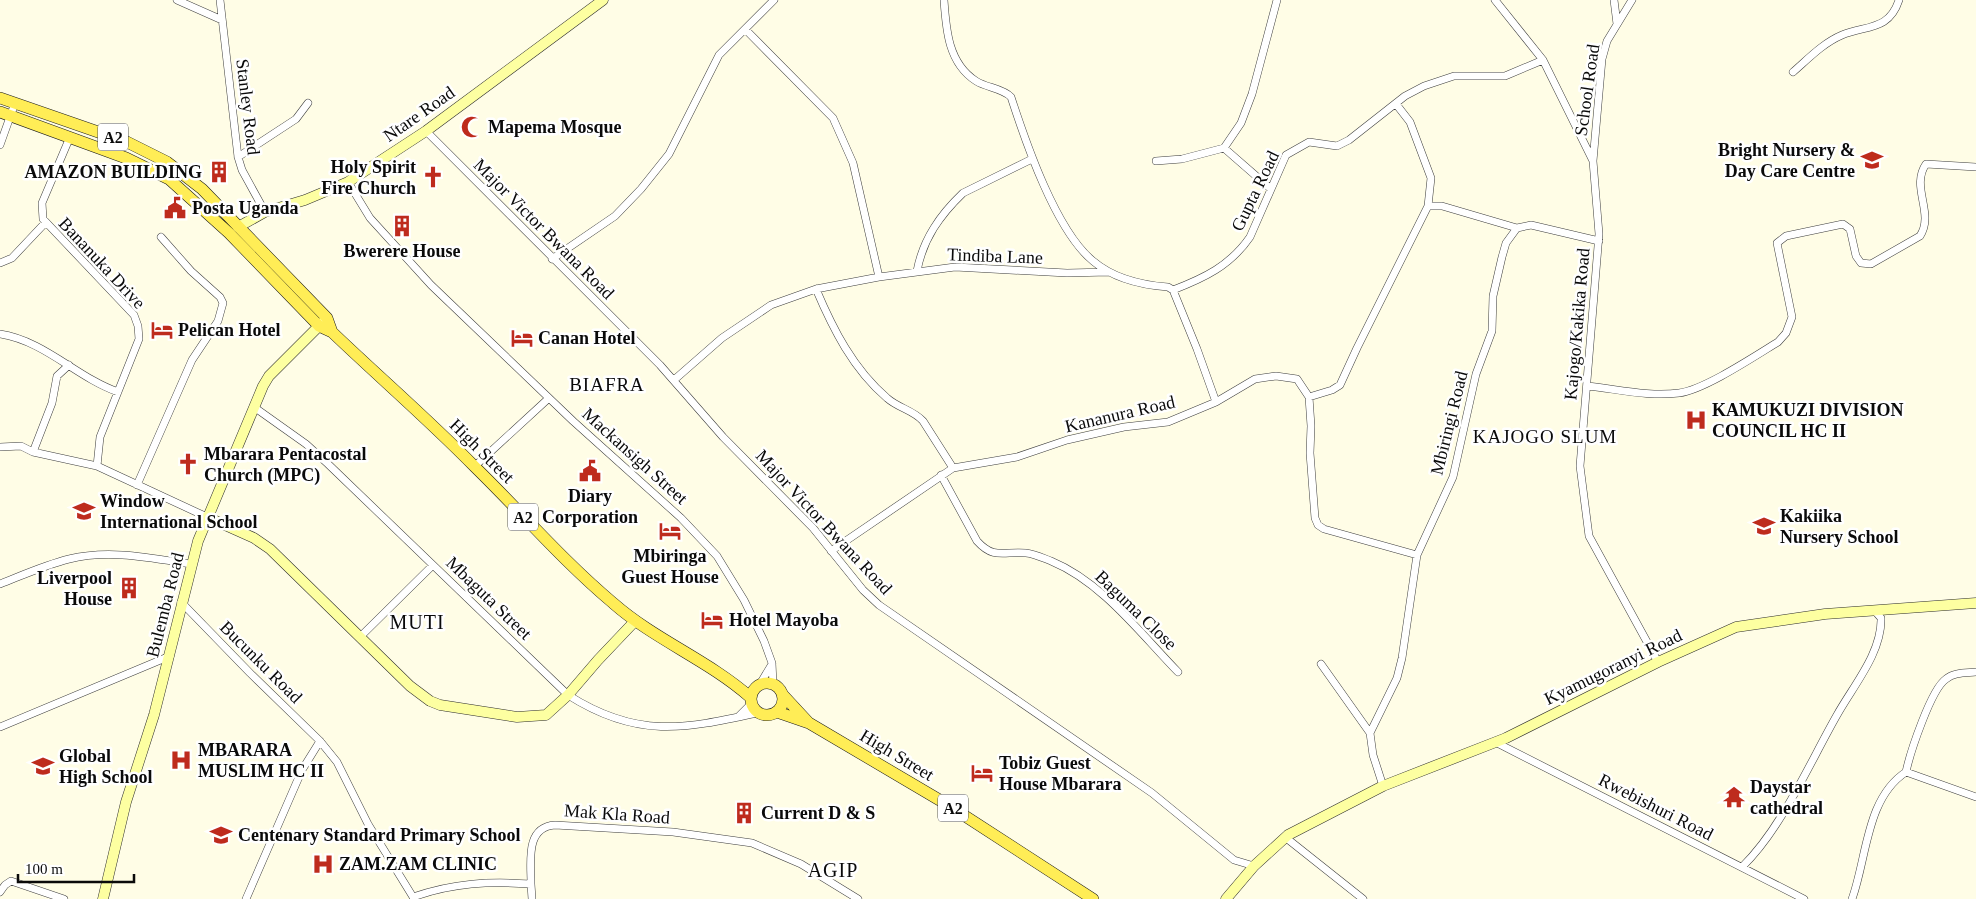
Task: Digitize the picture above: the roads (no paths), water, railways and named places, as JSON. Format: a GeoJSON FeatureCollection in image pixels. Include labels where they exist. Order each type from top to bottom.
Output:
{"type":"FeatureCollection","features":[{"type":"Feature","properties":{"kind":"main road","name":"Ntare Road"},"geometry":{"type":"LineString","coordinates":[[238,227],[264,212],[305,200],[348,182],[426,131],[603,0]]}},
{"type":"Feature","properties":{"kind":"main road","name":"High Street"},"geometry":{"type":"LineString","coordinates":[[0,98],[127,142],[180,170],[202,189],[238,227],[332,332],[475,466],[543,539],[611,602],[635,621],[731,680],[753,705]]}},
{"type":"Feature","properties":{"kind":"main road","name":"High Street"},"geometry":{"type":"LineString","coordinates":[[0,112],[158,172],[193,198],[323,322]]}},
{"type":"Feature","properties":{"kind":"main road"},"geometry":{"type":"LineString","coordinates":[[193,198],[202,189]]}},
{"type":"Feature","properties":{"kind":"main road","name":"Bulemba Road"},"geometry":{"type":"LineString","coordinates":[[103,899],[126,802],[154,715],[191,564],[207,517],[269,376],[323,322]]}},
{"type":"Feature","properties":{"kind":"main road"},"geometry":{"type":"LineString","coordinates":[[207,517],[254,538],[270,548],[410,686],[430,701],[440,705],[490,714],[540,717],[552,711],[568,696],[598,660],[635,621]]}},
{"type":"Feature","properties":{"kind":"main road","name":"Kyamugoranyi Road"},"geometry":{"type":"LineString","coordinates":[[1226,899],[1254,866],[1285,837],[1383,786],[1495,742],[1658,662],[1736,627],[1789,618],[1976,603]]}},
{"type":"Feature","properties":{"kind":"main road","name":"High Street"},"geometry":{"type":"LineString","coordinates":[[731,680],[759,685]]}},
{"type":"Feature","properties":{"kind":"main road","name":"A2"},"geometry":{"type":"LineString","coordinates":[[759,685],[773,684],[783,695]]}},
{"type":"Feature","properties":{"kind":"main road"},"geometry":{"type":"LineString","coordinates":[[753,705],[759,685]]}},
{"type":"Feature","properties":{"kind":"main road","name":"High Street"},"geometry":{"type":"LineString","coordinates":[[783,695],[809,723]]}},
{"type":"Feature","properties":{"kind":"main road"},"geometry":{"type":"LineString","coordinates":[[777,712],[781,708],[783,695]]}},
{"type":"Feature","properties":{"kind":"main road","name":"A2"},"geometry":{"type":"LineString","coordinates":[[753,705],[767,716],[777,712]]}},
{"type":"Feature","properties":{"kind":"main road","name":"High Street"},"geometry":{"type":"LineString","coordinates":[[777,712],[809,723],[948,805],[1093,899]]}},
{"type":"Feature","properties":{"kind":"street"},"geometry":{"type":"LineString","coordinates":[[177,0],[222,20]]}},
{"type":"Feature","properties":{"kind":"street","name":"Stanley Road"},"geometry":{"type":"LineString","coordinates":[[220,0],[238,157],[242,170],[264,212]]}},
{"type":"Feature","properties":{"kind":"street"},"geometry":{"type":"LineString","coordinates":[[552,259],[615,216],[642,189],[669,154],[691,115],[709,72],[720,55],[774,0]]}},
{"type":"Feature","properties":{"kind":"street"},"geometry":{"type":"LineString","coordinates":[[944,0],[947,38],[953,55],[975,80],[1011,98],[1032,159],[1063,223],[1081,249],[1093,262],[1129,281],[1168,287],[1173,290],[1216,402]]}},
{"type":"Feature","properties":{"kind":"street"},"geometry":{"type":"LineString","coordinates":[[1156,161],[1182,159],[1224,148],[1241,123],[1252,94],[1277,0]]}},
{"type":"Feature","properties":{"kind":"street","name":"Kajogo/Kakika Road"},"geometry":{"type":"LineString","coordinates":[[1495,0],[1543,60],[1593,161],[1599,241],[1580,466],[1589,536],[1658,662]]}},
{"type":"Feature","properties":{"kind":"street"},"geometry":{"type":"LineString","coordinates":[[1614,0],[1617,25]]}},
{"type":"Feature","properties":{"kind":"street","name":"School Road"},"geometry":{"type":"LineString","coordinates":[[1593,161],[1602,60],[1607,41],[1632,0]]}},
{"type":"Feature","properties":{"kind":"street"},"geometry":{"type":"LineString","coordinates":[[1792,72],[1822,46],[1842,35],[1879,25],[1891,16],[1899,0]]}},
{"type":"Feature","properties":{"kind":"street"},"geometry":{"type":"LineString","coordinates":[[745,30],[832,118],[853,162],[880,277]]}},
{"type":"Feature","properties":{"kind":"street","name":"Gupta Road"},"geometry":{"type":"LineString","coordinates":[[1173,290],[1223,267],[1243,247],[1250,237],[1286,155],[1296,147],[1309,142],[1337,146],[1349,140],[1405,96],[1424,86],[1454,76],[1486,78],[1505,76],[1543,60]]}},
{"type":"Feature","properties":{"kind":"street"},"geometry":{"type":"LineString","coordinates":[[0,145],[15,103]]}},
{"type":"Feature","properties":{"kind":"street"},"geometry":{"type":"LineString","coordinates":[[238,157],[296,119],[308,103]]}},
{"type":"Feature","properties":{"kind":"street"},"geometry":{"type":"LineString","coordinates":[[1396,104],[1410,122],[1431,178],[1428,206],[1356,348],[1340,385],[1332,390],[1309,397],[1312,426],[1310,453],[1318,525],[1324,529],[1417,555]]}},
{"type":"Feature","properties":{"kind":"street","name":"Major Victor Bwana Road"},"geometry":{"type":"LineString","coordinates":[[426,131],[674,380],[721,434],[813,528],[863,590],[879,605],[1000,690],[1146,788],[1183,816],[1234,860],[1254,866]]}},
{"type":"Feature","properties":{"kind":"street","name":"Bananuka Drive"},"geometry":{"type":"LineString","coordinates":[[70,137],[42,203],[45,223],[134,315],[138,326],[139,339],[100,437],[97,466]]}},
{"type":"Feature","properties":{"kind":"street"},"geometry":{"type":"LineString","coordinates":[[1224,148],[1271,189]]}},
{"type":"Feature","properties":{"kind":"street"},"geometry":{"type":"LineString","coordinates":[[917,271],[920,251],[926,237],[963,192],[1032,159]]}},
{"type":"Feature","properties":{"kind":"street"},"geometry":{"type":"LineString","coordinates":[[1587,386],[1662,394],[1681,393],[1699,388],[1778,342],[1786,333],[1792,317],[1777,244],[1779,241],[1786,236],[1843,224],[1850,229],[1856,256],[1861,263],[1871,264],[1920,236],[1925,229],[1926,216],[1920,184],[1920,172],[1926,164],[1976,167]]}},
{"type":"Feature","properties":{"kind":"street","name":"Mackansigh Street"},"geometry":{"type":"LineString","coordinates":[[348,182],[370,218],[411,263],[548,398],[680,518],[717,556],[744,600],[772,663],[773,684]]}},
{"type":"Feature","properties":{"kind":"street"},"geometry":{"type":"LineString","coordinates":[[1428,206],[1442,206],[1517,228],[1531,225],[1599,241]]}},
{"type":"Feature","properties":{"kind":"street"},"geometry":{"type":"LineString","coordinates":[[0,263],[12,258],[45,223]]}},
{"type":"Feature","properties":{"kind":"street","name":"Mbiringi Road"},"geometry":{"type":"LineString","coordinates":[[1370,733],[1397,678],[1402,658],[1417,555],[1453,477],[1476,374],[1492,331],[1493,296],[1502,257],[1506,243],[1517,228]]}},
{"type":"Feature","properties":{"kind":"street"},"geometry":{"type":"LineString","coordinates":[[137,484],[192,360],[218,322],[223,303],[220,297],[191,271],[161,237]]}},
{"type":"Feature","properties":{"kind":"street","name":"Tindiba Lane"},"geometry":{"type":"LineString","coordinates":[[674,380],[722,338],[771,305],[816,289],[917,271],[955,267],[1068,273],[1110,272]]}},
{"type":"Feature","properties":{"kind":"street"},"geometry":{"type":"LineString","coordinates":[[816,289],[834,331],[868,380],[891,402],[917,414],[953,468]]}},
{"type":"Feature","properties":{"kind":"street"},"geometry":{"type":"LineString","coordinates":[[0,334],[16,336],[69,365],[79,374],[118,392]]}},
{"type":"Feature","properties":{"kind":"street"},"geometry":{"type":"LineString","coordinates":[[32,452],[52,403],[57,376],[69,365]]}},
{"type":"Feature","properties":{"kind":"street","name":"Kananura Road"},"geometry":{"type":"LineString","coordinates":[[831,551],[953,468],[1017,458],[1067,440],[1124,427],[1168,422],[1216,402],[1255,379],[1276,376],[1297,379],[1309,397]]}},
{"type":"Feature","properties":{"kind":"street"},"geometry":{"type":"LineString","coordinates":[[475,466],[548,398]]}},
{"type":"Feature","properties":{"kind":"street","name":"Mbaguta Street"},"geometry":{"type":"LineString","coordinates":[[254,407],[306,444],[568,696],[601,712],[644,726],[686,727],[738,717],[753,705]]}},
{"type":"Feature","properties":{"kind":"street"},"geometry":{"type":"LineString","coordinates":[[0,447],[20,446],[32,452],[97,466],[207,517]]}},
{"type":"Feature","properties":{"kind":"street","name":"Baguma Close"},"geometry":{"type":"LineString","coordinates":[[941,475],[977,541],[984,550],[996,554],[1025,553],[1038,556],[1056,563],[1084,580],[1108,600],[1178,672]]}},
{"type":"Feature","properties":{"kind":"street"},"geometry":{"type":"LineString","coordinates":[[0,584],[42,567],[71,558],[109,555],[191,564]]}},
{"type":"Feature","properties":{"kind":"street"},"geometry":{"type":"LineString","coordinates":[[361,636],[433,565]]}},
{"type":"Feature","properties":{"kind":"street","name":"Bucunku Road"},"geometry":{"type":"LineString","coordinates":[[181,602],[320,741]]}},
{"type":"Feature","properties":{"kind":"street"},"geometry":{"type":"LineString","coordinates":[[1742,867],[1763,845],[1867,664],[1882,630],[1881,618],[1874,610]]}},
{"type":"Feature","properties":{"kind":"street"},"geometry":{"type":"LineString","coordinates":[[0,726],[170,656]]}},
{"type":"Feature","properties":{"kind":"street"},"geometry":{"type":"LineString","coordinates":[[759,685],[772,663]]}},
{"type":"Feature","properties":{"kind":"street"},"geometry":{"type":"LineString","coordinates":[[1321,664],[1370,733],[1373,755],[1383,786]]}},
{"type":"Feature","properties":{"kind":"street"},"geometry":{"type":"LineString","coordinates":[[1852,899],[1873,816],[1895,779],[1906,772],[1910,754],[1937,687],[1951,675],[1976,672]]}},
{"type":"Feature","properties":{"kind":"street"},"geometry":{"type":"LineString","coordinates":[[738,717],[753,705]]}},
{"type":"Feature","properties":{"kind":"street"},"geometry":{"type":"LineString","coordinates":[[246,899],[302,770],[320,741],[337,762],[368,824],[414,898],[437,888],[468,883],[499,882],[531,884],[532,899]]}},
{"type":"Feature","properties":{"kind":"street","name":"Rwebishuri Road"},"geometry":{"type":"LineString","coordinates":[[1495,742],[1804,899]]}},
{"type":"Feature","properties":{"kind":"street"},"geometry":{"type":"LineString","coordinates":[[1906,772],[1976,797]]}},
{"type":"Feature","properties":{"kind":"street","name":"Mak Kla Road"},"geometry":{"type":"LineString","coordinates":[[531,884],[532,846],[536,834],[541,828],[555,825],[673,832],[752,842],[801,864],[858,899]]}},
{"type":"Feature","properties":{"kind":"street"},"geometry":{"type":"LineString","coordinates":[[1285,837],[1363,899]]}},
{"type":"Feature","properties":{"kind":"street"},"geometry":{"type":"LineString","coordinates":[[0,892],[5,884],[11,881],[64,899]]}},
{"type":"Feature","properties":{"kind":"place","name":"Mapema Mosque"},"geometry":{"type":"Point","coordinates":[472,127]}},
{"type":"Feature","properties":{"kind":"place","name":"Bright Nursery & Day Care Centre"},"geometry":{"type":"Point","coordinates":[1872,160]}},
{"type":"Feature","properties":{"kind":"place","name":"AMAZON BUILDING"},"geometry":{"type":"Point","coordinates":[219,172]}},
{"type":"Feature","properties":{"kind":"place","name":"Holy Spirit Fire Church"},"geometry":{"type":"Point","coordinates":[433,177]}},
{"type":"Feature","properties":{"kind":"place","name":"Posta Uganda"},"geometry":{"type":"Point","coordinates":[175,208]}},
{"type":"Feature","properties":{"kind":"place","name":"Bwerere House"},"geometry":{"type":"Point","coordinates":[402,226]}},
{"type":"Feature","properties":{"kind":"place","name":"Pelican Hotel"},"geometry":{"type":"Point","coordinates":[162,330]}},
{"type":"Feature","properties":{"kind":"place","name":"Canan Hotel"},"geometry":{"type":"Point","coordinates":[522,338]}},
{"type":"Feature","properties":{"kind":"place","name":"KAMUKUZI DIVISION COUNCIL HC II"},"geometry":{"type":"Point","coordinates":[1696,420]}},
{"type":"Feature","properties":{"kind":"place","name":"Mbarara Pentacostal Church (MPC)"},"geometry":{"type":"Point","coordinates":[188,464]}},
{"type":"Feature","properties":{"kind":"place","name":"Diary Corporation"},"geometry":{"type":"Point","coordinates":[590,471]}},
{"type":"Feature","properties":{"kind":"place","name":"Window International School"},"geometry":{"type":"Point","coordinates":[84,511]}},
{"type":"Feature","properties":{"kind":"place","name":"Kakiika Nursery School"},"geometry":{"type":"Point","coordinates":[1764,526]}},
{"type":"Feature","properties":{"kind":"place","name":"Mbiringa Guest House"},"geometry":{"type":"Point","coordinates":[670,531]}},
{"type":"Feature","properties":{"kind":"place","name":"Liverpool House"},"geometry":{"type":"Point","coordinates":[129,588]}},
{"type":"Feature","properties":{"kind":"place","name":"Hotel Mayoba"},"geometry":{"type":"Point","coordinates":[712,620]}},
{"type":"Feature","properties":{"kind":"place","name":"MBARARA MUSLIM HC II"},"geometry":{"type":"Point","coordinates":[181,760]}},
{"type":"Feature","properties":{"kind":"place","name":"Global High School"},"geometry":{"type":"Point","coordinates":[43,766]}},
{"type":"Feature","properties":{"kind":"place","name":"Tobiz Guest House Mbarara"},"geometry":{"type":"Point","coordinates":[982,773]}},
{"type":"Feature","properties":{"kind":"place","name":"Daystar cathedral"},"geometry":{"type":"Point","coordinates":[1734,797]}},
{"type":"Feature","properties":{"kind":"place","name":"Current D & S"},"geometry":{"type":"Point","coordinates":[744,813]}},
{"type":"Feature","properties":{"kind":"place","name":"Centenary Standard Primary School"},"geometry":{"type":"Point","coordinates":[221,835]}},
{"type":"Feature","properties":{"kind":"place","name":"ZAM.ZAM CLINIC"},"geometry":{"type":"Point","coordinates":[323,864]}},
{"type":"Feature","properties":{"kind":"district","name":"BIAFRA"},"geometry":{"type":"Point","coordinates":[607,384]}},
{"type":"Feature","properties":{"kind":"district","name":"KAJOGO SLUM"},"geometry":{"type":"Point","coordinates":[1545,436]}},
{"type":"Feature","properties":{"kind":"district","name":"MUTI"},"geometry":{"type":"Point","coordinates":[417,622]}},
{"type":"Feature","properties":{"kind":"district","name":"AGIP"},"geometry":{"type":"Point","coordinates":[833,870]}}]}
